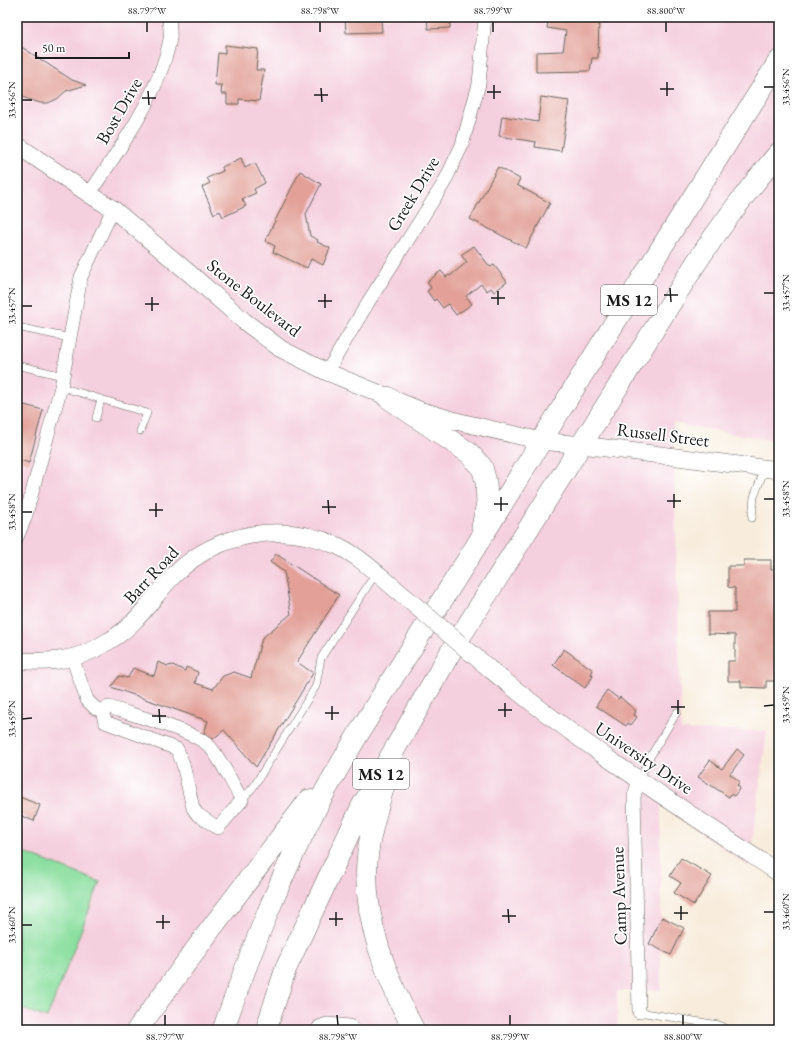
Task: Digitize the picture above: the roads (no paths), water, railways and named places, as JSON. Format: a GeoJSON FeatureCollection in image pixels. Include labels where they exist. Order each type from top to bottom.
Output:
{"type":"FeatureCollection","features":[{"type":"Feature","properties":{"kind":"main road","name":"MS 12"},"geometry":{"type":"LineString","coordinates":[[224,1030],[235,996],[265,919],[296,849],[321,798],[365,722],[480,541],[779,61]]}},
{"type":"Feature","properties":{"kind":"main road","name":"MS 12"},"geometry":{"type":"LineString","coordinates":[[266,1030],[286,968],[362,806],[418,707],[450,653],[696,263],[749,188],[779,153]]}},
{"type":"Feature","properties":{"kind":"main road"},"geometry":{"type":"LineString","coordinates":[[388,397],[469,453],[482,467],[486,482],[487,502],[480,541]]}},
{"type":"Feature","properties":{"kind":"main road"},"geometry":{"type":"LineString","coordinates":[[414,1030],[391,984],[382,959],[370,909],[367,860],[380,797],[387,776],[418,707]]}},
{"type":"Feature","properties":{"kind":"main road"},"geometry":{"type":"LineString","coordinates":[[137,1030],[210,930],[291,824],[365,722]]}},
{"type":"Feature","properties":{"kind":"main road"},"geometry":{"type":"LineString","coordinates":[[322,1030],[328,1028],[349,1030]]}},
{"type":"Feature","properties":{"kind":"street","name":"Bost Drive"},"geometry":{"type":"LineString","coordinates":[[89,194],[123,143],[156,85],[170,37],[169,17]]}},
{"type":"Feature","properties":{"kind":"street","name":"Greek Drive"},"geometry":{"type":"LineString","coordinates":[[327,372],[367,304],[444,183],[462,146],[479,84],[485,17]]}},
{"type":"Feature","properties":{"kind":"street","name":"Stone Boulevard"},"geometry":{"type":"LineString","coordinates":[[17,145],[113,209],[244,321],[281,349],[327,372],[422,410],[456,421],[541,441]]}},
{"type":"Feature","properties":{"kind":"street"},"geometry":{"type":"LineString","coordinates":[[17,537],[26,518],[62,381],[81,277],[113,209]]}},
{"type":"Feature","properties":{"kind":"street","name":"Russell Street"},"geometry":{"type":"LineString","coordinates":[[541,441],[772,468]]}},
{"type":"Feature","properties":{"kind":"street","name":"Barr Road"},"geometry":{"type":"LineString","coordinates":[[17,661],[60,660],[97,648],[122,633],[139,618],[172,577],[192,559],[212,547],[239,537],[282,532],[308,536],[345,550],[398,591],[491,670]]}},
{"type":"Feature","properties":{"kind":"street"},"geometry":{"type":"LineString","coordinates":[[72,657],[87,700],[95,708],[102,711],[110,707],[185,732],[205,742],[211,747],[242,800],[218,828],[197,814],[193,808],[183,764],[177,749],[185,732]]}},
{"type":"Feature","properties":{"kind":"street","name":"University Drive"},"geometry":{"type":"LineString","coordinates":[[491,670],[553,720],[639,780],[779,873]]}},
{"type":"Feature","properties":{"kind":"street"},"geometry":{"type":"LineString","coordinates":[[102,711],[105,722],[177,749]]}},
{"type":"Feature","properties":{"kind":"street","name":"Camp Avenue"},"geometry":{"type":"LineString","coordinates":[[639,780],[634,796],[639,1012]]}},
{"type":"Feature","properties":{"kind":"lane"},"geometry":{"type":"LineString","coordinates":[[17,328],[70,338]]}},
{"type":"Feature","properties":{"kind":"lane"},"geometry":{"type":"LineString","coordinates":[[17,365],[62,381],[101,399],[147,413],[140,431]]}},
{"type":"Feature","properties":{"kind":"lane"},"geometry":{"type":"LineString","coordinates":[[96,418],[101,399]]}},
{"type":"Feature","properties":{"kind":"lane"},"geometry":{"type":"LineString","coordinates":[[752,518],[754,497],[772,468]]}},
{"type":"Feature","properties":{"kind":"lane"},"geometry":{"type":"LineString","coordinates":[[242,800],[254,786],[316,686],[321,658],[376,573]]}},
{"type":"Feature","properties":{"kind":"lane"},"geometry":{"type":"LineString","coordinates":[[639,780],[650,757],[677,712]]}},
{"type":"Feature","properties":{"kind":"lane"},"geometry":{"type":"LineString","coordinates":[[639,1012],[719,1025],[727,1030]]}}]}
